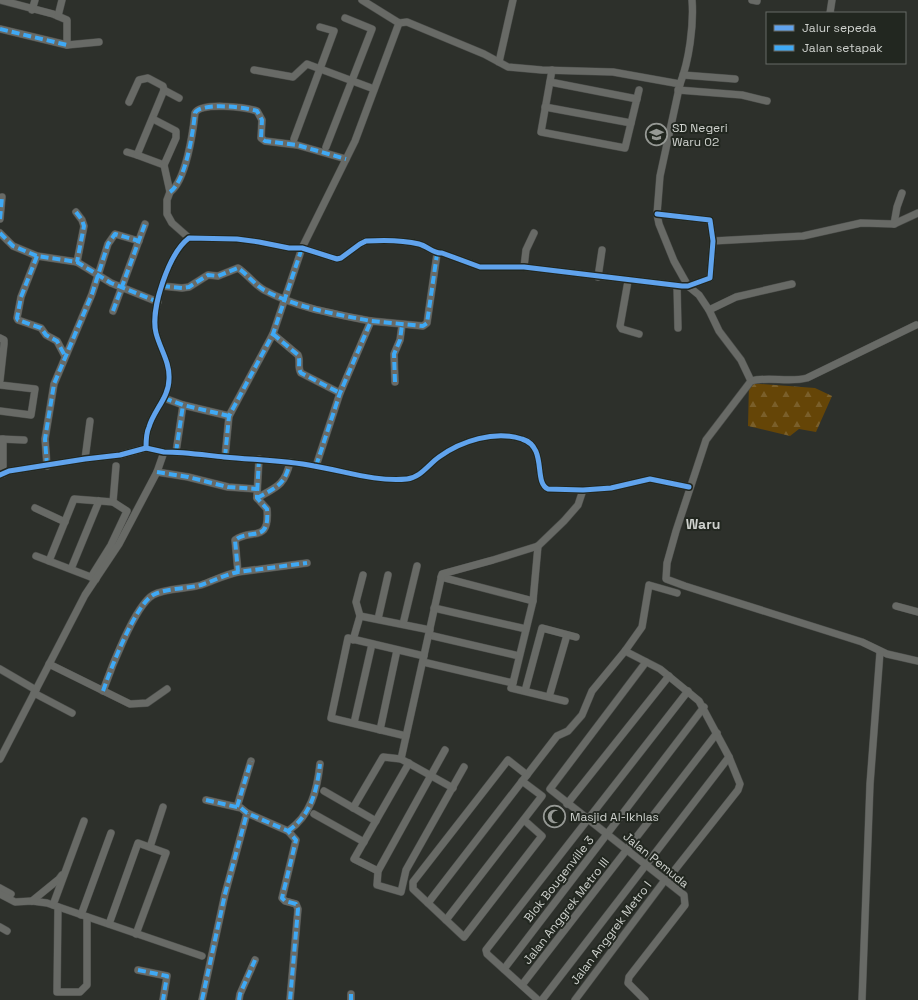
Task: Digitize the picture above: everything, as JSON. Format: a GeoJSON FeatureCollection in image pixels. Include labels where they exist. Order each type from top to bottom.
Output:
{"type":"FeatureCollection","features":[{"type":"Feature","properties":{"kind":"street"},"geometry":{"type":"LineString","coordinates":[[0,0],[12,2],[32,10],[58,16],[67,21],[67,45]]}},
{"type":"Feature","properties":{"kind":"street"},"geometry":{"type":"LineString","coordinates":[[32,10],[35,0]]}},
{"type":"Feature","properties":{"kind":"street"},"geometry":{"type":"LineString","coordinates":[[58,16],[62,0]]}},
{"type":"Feature","properties":{"kind":"street"},"geometry":{"type":"LineString","coordinates":[[362,0],[399,23],[407,22],[484,54],[508,67],[518,69],[613,72],[679,87],[742,95],[767,101]]}},
{"type":"Feature","properties":{"kind":"street"},"geometry":{"type":"LineString","coordinates":[[499,62],[513,0]]}},
{"type":"Feature","properties":{"kind":"street"},"geometry":{"type":"LineString","coordinates":[[692,0],[692,26],[683,75],[679,87],[663,162],[657,214],[659,224],[668,247],[688,286],[699,295],[709,310],[719,331],[741,360],[751,381]]}},
{"type":"Feature","properties":{"kind":"street"},"geometry":{"type":"LineString","coordinates":[[830,12],[832,0]]}},
{"type":"Feature","properties":{"kind":"street"},"geometry":{"type":"LineString","coordinates":[[326,146],[372,29],[345,18]]}},
{"type":"Feature","properties":{"kind":"street"},"geometry":{"type":"LineString","coordinates":[[225,457],[229,416],[274,334],[284,299],[302,248],[346,159],[399,23]]}},
{"type":"Feature","properties":{"kind":"street"},"geometry":{"type":"LineString","coordinates":[[294,139],[334,32],[320,27]]}},
{"type":"Feature","properties":{"kind":"street"},"geometry":{"type":"LineString","coordinates":[[0,29],[67,45],[99,42]]}},
{"type":"Feature","properties":{"kind":"street"},"geometry":{"type":"LineString","coordinates":[[254,70],[293,77],[306,64],[374,89]]}},
{"type":"Feature","properties":{"kind":"street"},"geometry":{"type":"LineString","coordinates":[[552,70],[541,132],[625,148],[639,90]]}},
{"type":"Feature","properties":{"kind":"street"},"geometry":{"type":"LineString","coordinates":[[683,75],[735,79]]}},
{"type":"Feature","properties":{"kind":"street"},"geometry":{"type":"LineString","coordinates":[[129,102],[136,84],[140,79],[148,78],[162,84],[164,90],[137,155]]}},
{"type":"Feature","properties":{"kind":"street"},"geometry":{"type":"LineString","coordinates":[[550,82],[637,99]]}},
{"type":"Feature","properties":{"kind":"street"},"geometry":{"type":"LineString","coordinates":[[164,90],[178,98]]}},
{"type":"Feature","properties":{"kind":"street"},"geometry":{"type":"LineString","coordinates":[[546,106],[631,123]]}},
{"type":"Feature","properties":{"kind":"street"},"geometry":{"type":"LineString","coordinates":[[346,159],[297,145],[265,141],[261,138],[262,120],[256,111],[236,107],[204,107],[198,109],[195,113],[185,166],[176,185],[170,192],[167,200],[167,214],[172,223],[189,238],[237,239],[289,248],[302,248],[337,259],[341,258],[366,241],[407,242],[419,244],[437,254],[442,254],[480,267],[524,267],[677,286],[688,286],[711,277],[713,241],[710,220],[657,214]]}},
{"type":"Feature","properties":{"kind":"street"},"geometry":{"type":"LineString","coordinates":[[153,119],[176,131],[176,138],[164,165],[170,192]]}},
{"type":"Feature","properties":{"kind":"street"},"geometry":{"type":"LineString","coordinates":[[127,152],[164,165]]}},
{"type":"Feature","properties":{"kind":"street"},"geometry":{"type":"LineString","coordinates":[[894,224],[897,207],[902,193]]}},
{"type":"Feature","properties":{"kind":"street"},"geometry":{"type":"LineString","coordinates":[[0,219],[2,197]]}},
{"type":"Feature","properties":{"kind":"street"},"geometry":{"type":"LineString","coordinates":[[76,212],[84,226],[77,262]]}},
{"type":"Feature","properties":{"kind":"street"},"geometry":{"type":"LineString","coordinates":[[713,241],[803,236],[861,223],[894,224],[918,213]]}},
{"type":"Feature","properties":{"kind":"street"},"geometry":{"type":"LineString","coordinates":[[113,311],[123,288],[145,224]]}},
{"type":"Feature","properties":{"kind":"street"},"geometry":{"type":"LineString","coordinates":[[0,233],[13,246],[38,256],[77,262],[123,288],[158,302]]}},
{"type":"Feature","properties":{"kind":"street"},"geometry":{"type":"LineString","coordinates":[[524,267],[526,250],[534,233]]}},
{"type":"Feature","properties":{"kind":"street"},"geometry":{"type":"LineString","coordinates":[[47,466],[46,439],[49,406],[54,384],[92,294],[108,244],[112,236],[118,235],[139,241]]}},
{"type":"Feature","properties":{"kind":"street"},"geometry":{"type":"LineString","coordinates":[[146,448],[148,427],[164,398],[169,379],[168,363],[156,333],[154,318],[162,286],[177,249],[189,238]]}},
{"type":"Feature","properties":{"kind":"street"},"geometry":{"type":"LineString","coordinates":[[598,277],[602,250]]}},
{"type":"Feature","properties":{"kind":"street"},"geometry":{"type":"LineString","coordinates":[[162,286],[182,288],[189,287],[208,275],[218,276],[238,268],[257,285],[284,299],[331,314],[371,321],[423,326],[427,323],[437,254]]}},
{"type":"Feature","properties":{"kind":"street"},"geometry":{"type":"LineString","coordinates":[[38,256],[21,296],[17,318],[18,320],[41,328],[46,335],[57,341],[65,356]]}},
{"type":"Feature","properties":{"kind":"street"},"geometry":{"type":"LineString","coordinates":[[628,281],[620,326],[622,329],[639,334]]}},
{"type":"Feature","properties":{"kind":"street"},"geometry":{"type":"LineString","coordinates":[[709,310],[736,297],[792,284]]}},
{"type":"Feature","properties":{"kind":"street"},"geometry":{"type":"LineString","coordinates":[[677,286],[678,328]]}},
{"type":"Feature","properties":{"kind":"street"},"geometry":{"type":"LineString","coordinates":[[316,466],[340,393],[371,321]]}},
{"type":"Feature","properties":{"kind":"street"},"geometry":{"type":"LineString","coordinates":[[917,324],[807,378],[799,380],[777,378],[751,381],[706,440],[693,484],[689,488],[667,563],[666,579],[775,616],[862,642],[880,652],[918,661]]}},
{"type":"Feature","properties":{"kind":"street"},"geometry":{"type":"LineString","coordinates":[[395,382],[394,354],[400,340],[402,325]]}},
{"type":"Feature","properties":{"kind":"street"},"geometry":{"type":"LineString","coordinates":[[274,334],[298,355],[300,359],[299,368],[301,373],[340,393]]}},
{"type":"Feature","properties":{"kind":"street"},"geometry":{"type":"LineString","coordinates":[[0,338],[4,340],[4,344],[0,380]]}},
{"type":"Feature","properties":{"kind":"street"},"geometry":{"type":"LineString","coordinates":[[0,385],[34,389],[31,415],[0,411]]}},
{"type":"Feature","properties":{"kind":"street"},"geometry":{"type":"LineString","coordinates":[[164,398],[183,405],[229,416]]}},
{"type":"Feature","properties":{"kind":"street"},"geometry":{"type":"LineString","coordinates":[[176,452],[183,405]]}},
{"type":"Feature","properties":{"kind":"street"},"geometry":{"type":"LineString","coordinates":[[85,459],[90,421]]}},
{"type":"Feature","properties":{"kind":"street"},"geometry":{"type":"LineString","coordinates":[[24,440],[1,439],[1,474],[85,459],[120,455],[146,448],[164,452],[290,462],[366,477],[406,479],[415,476],[438,458],[461,444],[494,437],[516,438],[528,442],[537,452],[542,482],[546,488],[583,490],[611,488],[650,479],[689,488]]}},
{"type":"Feature","properties":{"kind":"street"},"geometry":{"type":"LineString","coordinates":[[94,578],[119,544],[157,472],[164,452]]}},
{"type":"Feature","properties":{"kind":"street"},"geometry":{"type":"LineString","coordinates":[[238,572],[235,540],[241,537],[258,534],[265,528],[267,509],[257,498],[259,459]]}},
{"type":"Feature","properties":{"kind":"street"},"geometry":{"type":"LineString","coordinates":[[257,498],[282,483],[287,476],[290,462]]}},
{"type":"Feature","properties":{"kind":"street"},"geometry":{"type":"LineString","coordinates":[[113,502],[116,466]]}},
{"type":"Feature","properties":{"kind":"street"},"geometry":{"type":"LineString","coordinates":[[157,472],[228,486],[257,489]]}},
{"type":"Feature","properties":{"kind":"street"},"geometry":{"type":"LineString","coordinates":[[402,759],[442,574],[538,546],[578,505],[583,490]]}},
{"type":"Feature","properties":{"kind":"street"},"geometry":{"type":"LineString","coordinates":[[0,759],[86,595],[127,511],[113,502],[74,499],[49,561]]}},
{"type":"Feature","properties":{"kind":"street"},"geometry":{"type":"LineString","coordinates":[[71,569],[99,501]]}},
{"type":"Feature","properties":{"kind":"street"},"geometry":{"type":"LineString","coordinates":[[35,508],[65,522]]}},
{"type":"Feature","properties":{"kind":"street"},"geometry":{"type":"LineString","coordinates":[[538,546],[533,601],[511,688],[565,701]]}},
{"type":"Feature","properties":{"kind":"street"},"geometry":{"type":"LineString","coordinates":[[36,556],[94,578]]}},
{"type":"Feature","properties":{"kind":"street"},"geometry":{"type":"LineString","coordinates":[[103,691],[110,671],[137,614],[149,598],[158,593],[201,585],[217,578],[238,572],[307,563]]}},
{"type":"Feature","properties":{"kind":"street"},"geometry":{"type":"LineString","coordinates":[[403,624],[417,566]]}},
{"type":"Feature","properties":{"kind":"street"},"geometry":{"type":"LineString","coordinates":[[354,640],[360,616],[356,602],[363,575]]}},
{"type":"Feature","properties":{"kind":"street"},"geometry":{"type":"LineString","coordinates":[[378,619],[388,575]]}},
{"type":"Feature","properties":{"kind":"street"},"geometry":{"type":"LineString","coordinates":[[441,577],[533,601]]}},
{"type":"Feature","properties":{"kind":"street"},"geometry":{"type":"LineString","coordinates":[[428,903],[557,736],[568,731],[582,715],[592,691],[625,651],[642,627],[649,585],[677,592]]}},
{"type":"Feature","properties":{"kind":"street"},"geometry":{"type":"LineString","coordinates":[[896,606],[918,612]]}},
{"type":"Feature","properties":{"kind":"street"},"geometry":{"type":"LineString","coordinates":[[434,608],[526,629]]}},
{"type":"Feature","properties":{"kind":"street"},"geometry":{"type":"LineString","coordinates":[[360,616],[403,624],[519,656]]}},
{"type":"Feature","properties":{"kind":"street"},"geometry":{"type":"LineString","coordinates":[[525,691],[542,628],[576,637]]}},
{"type":"Feature","properties":{"kind":"street"},"geometry":{"type":"LineString","coordinates":[[549,697],[567,635]]}},
{"type":"Feature","properties":{"kind":"street"},"geometry":{"type":"LineString","coordinates":[[406,736],[331,718],[348,638],[397,650],[423,659],[512,683]]}},
{"type":"Feature","properties":{"kind":"street"},"geometry":{"type":"LineString","coordinates":[[354,723],[372,644]]}},
{"type":"Feature","properties":{"kind":"street"},"geometry":{"type":"LineString","coordinates":[[380,730],[397,650]]}},
{"type":"Feature","properties":{"kind":"street"},"geometry":{"type":"LineString","coordinates":[[542,1000],[730,757],[704,707],[688,691],[669,676],[625,651]]}},
{"type":"Feature","properties":{"kind":"street"},"geometry":{"type":"LineString","coordinates":[[862,1000],[870,784],[880,652]]}},
{"type":"Feature","properties":{"kind":"street","name":"Jalan Pemuda"},"geometry":{"type":"LineString","coordinates":[[645,1000],[628,983],[629,977],[686,903],[684,895],[567,804],[550,789],[646,662]]}},
{"type":"Feature","properties":{"kind":"street"},"geometry":{"type":"LineString","coordinates":[[49,664],[130,704],[139,705],[147,703],[167,689]]}},
{"type":"Feature","properties":{"kind":"street"},"geometry":{"type":"LineString","coordinates":[[0,670],[72,713]]}},
{"type":"Feature","properties":{"kind":"street"},"geometry":{"type":"LineString","coordinates":[[567,804],[669,676]]}},
{"type":"Feature","properties":{"kind":"street"},"geometry":{"type":"LineString","coordinates":[[538,1000],[487,954],[488,946],[688,691]]}},
{"type":"Feature","properties":{"kind":"street","name":"Blok Bougenville 3"},"geometry":{"type":"LineString","coordinates":[[504,969],[704,707]]}},
{"type":"Feature","properties":{"kind":"street","name":"Jalan Anggrek Metro III"},"geometry":{"type":"LineString","coordinates":[[522,985],[717,733]]}},
{"type":"Feature","properties":{"kind":"street"},"geometry":{"type":"LineString","coordinates":[[444,750],[378,871],[377,885],[401,892],[406,870],[464,766]]}},
{"type":"Feature","properties":{"kind":"street"},"geometry":{"type":"LineString","coordinates":[[353,808],[383,757],[402,759],[453,788]]}},
{"type":"Feature","properties":{"kind":"street","name":"Jalan Anggrek Metro I"},"geometry":{"type":"LineString","coordinates":[[575,1000],[666,880],[740,786],[740,780],[730,757]]}},
{"type":"Feature","properties":{"kind":"street"},"geometry":{"type":"LineString","coordinates":[[524,820],[542,836],[464,937],[413,889],[413,882],[508,760],[527,775]]}},
{"type":"Feature","properties":{"kind":"street"},"geometry":{"type":"LineString","coordinates":[[237,807],[250,761]]}},
{"type":"Feature","properties":{"kind":"street"},"geometry":{"type":"LineString","coordinates":[[378,871],[354,859],[409,763]]}},
{"type":"Feature","properties":{"kind":"street"},"geometry":{"type":"LineString","coordinates":[[288,831],[298,824],[311,805],[318,786],[320,764]]}},
{"type":"Feature","properties":{"kind":"street"},"geometry":{"type":"LineString","coordinates":[[446,920],[542,796],[522,781]]}},
{"type":"Feature","properties":{"kind":"street"},"geometry":{"type":"LineString","coordinates":[[324,790],[376,821]]}},
{"type":"Feature","properties":{"kind":"street"},"geometry":{"type":"LineString","coordinates":[[206,800],[237,807],[288,831],[295,837],[296,842],[282,898],[284,901],[296,904],[298,909],[290,1000]]}},
{"type":"Feature","properties":{"kind":"street"},"geometry":{"type":"LineString","coordinates":[[150,847],[163,807]]}},
{"type":"Feature","properties":{"kind":"street"},"geometry":{"type":"LineString","coordinates":[[202,1000],[225,894],[247,813]]}},
{"type":"Feature","properties":{"kind":"street"},"geometry":{"type":"LineString","coordinates":[[314,814],[364,842]]}},
{"type":"Feature","properties":{"kind":"street"},"geometry":{"type":"LineString","coordinates":[[84,821],[56,906],[57,992],[80,992],[86,985],[84,916],[111,833]]}},
{"type":"Feature","properties":{"kind":"street"},"geometry":{"type":"LineString","coordinates":[[109,924],[138,843],[150,847],[166,853],[136,934]]}},
{"type":"Feature","properties":{"kind":"street"},"geometry":{"type":"LineString","coordinates":[[32,900],[59,880],[68,866]]}},
{"type":"Feature","properties":{"kind":"street"},"geometry":{"type":"LineString","coordinates":[[0,894],[15,902],[32,900],[56,906],[202,956]]}},
{"type":"Feature","properties":{"kind":"street"},"geometry":{"type":"LineString","coordinates":[[0,894],[11,894]]}},
{"type":"Feature","properties":{"kind":"street"},"geometry":{"type":"LineString","coordinates":[[0,927],[7,931]]}},
{"type":"Feature","properties":{"kind":"street"},"geometry":{"type":"LineString","coordinates":[[239,1000],[240,994],[255,960]]}},
{"type":"Feature","properties":{"kind":"street"},"geometry":{"type":"LineString","coordinates":[[138,970],[167,976],[163,1000]]}},
{"type":"Feature","properties":{"kind":"green space"},"geometry":{"type":"Polygon","coordinates":[[[749,383],[815,388],[832,396],[816,432],[799,429],[790,436],[748,426],[749,383]]]}},
{"type":"Feature","properties":{"kind":"marked path"},"geometry":{"type":"LineString","coordinates":[[0,29],[67,45]]}},
{"type":"Feature","properties":{"kind":"marked path"},"geometry":{"type":"LineString","coordinates":[[170,192],[176,186],[188,156],[195,113],[206,107],[224,106],[257,111],[262,120],[261,138],[265,141],[297,145],[346,159]]}},
{"type":"Feature","properties":{"kind":"marked path"},"geometry":{"type":"LineString","coordinates":[[0,219],[2,197]]}},
{"type":"Feature","properties":{"kind":"marked path"},"geometry":{"type":"LineString","coordinates":[[76,212],[82,220],[84,226],[77,262]]}},
{"type":"Feature","properties":{"kind":"marked path"},"geometry":{"type":"LineString","coordinates":[[113,311],[145,224]]}},
{"type":"Feature","properties":{"kind":"marked path"},"geometry":{"type":"LineString","coordinates":[[0,233],[13,246],[37,256],[77,262],[111,283],[158,302]]}},
{"type":"Feature","properties":{"kind":"marked path"},"geometry":{"type":"LineString","coordinates":[[47,466],[45,439],[54,384],[92,294],[108,244],[115,234],[139,241]]}},
{"type":"Feature","properties":{"kind":"marked path"},"geometry":{"type":"LineString","coordinates":[[225,457],[229,416],[273,334],[302,248]]}},
{"type":"Feature","properties":{"kind":"marked path"},"geometry":{"type":"LineString","coordinates":[[316,466],[340,393],[371,321],[423,326],[427,323],[437,254]]}},
{"type":"Feature","properties":{"kind":"marked path"},"geometry":{"type":"LineString","coordinates":[[37,256],[21,297],[17,318],[18,320],[41,328],[46,335],[57,341],[65,356]]}},
{"type":"Feature","properties":{"kind":"marked path"},"geometry":{"type":"LineString","coordinates":[[162,286],[182,288],[189,287],[208,275],[218,276],[238,268],[257,285],[277,296],[316,310],[371,321]]}},
{"type":"Feature","properties":{"kind":"marked path"},"geometry":{"type":"LineString","coordinates":[[395,382],[394,354],[400,340],[402,325]]}},
{"type":"Feature","properties":{"kind":"marked path"},"geometry":{"type":"LineString","coordinates":[[273,334],[298,355],[301,373],[340,393]]}},
{"type":"Feature","properties":{"kind":"marked path"},"geometry":{"type":"LineString","coordinates":[[164,398],[183,405],[229,416]]}},
{"type":"Feature","properties":{"kind":"marked path"},"geometry":{"type":"LineString","coordinates":[[176,452],[183,405]]}},
{"type":"Feature","properties":{"kind":"marked path"},"geometry":{"type":"LineString","coordinates":[[259,459],[257,498],[267,509],[266,527],[258,533],[247,535],[235,540],[238,572],[307,563]]}},
{"type":"Feature","properties":{"kind":"marked path"},"geometry":{"type":"LineString","coordinates":[[257,498],[275,488],[283,481],[290,462]]}},
{"type":"Feature","properties":{"kind":"marked path"},"geometry":{"type":"LineString","coordinates":[[157,472],[188,477],[228,487],[257,489]]}},
{"type":"Feature","properties":{"kind":"marked path"},"geometry":{"type":"LineString","coordinates":[[103,691],[131,624],[146,601],[158,593],[201,585],[238,572]]}},
{"type":"Feature","properties":{"kind":"marked path"},"geometry":{"type":"LineString","coordinates":[[237,807],[251,761]]}},
{"type":"Feature","properties":{"kind":"marked path"},"geometry":{"type":"LineString","coordinates":[[288,831],[302,818],[312,802],[320,764]]}},
{"type":"Feature","properties":{"kind":"marked path"},"geometry":{"type":"LineString","coordinates":[[206,800],[241,808],[247,813],[288,831],[296,840],[282,898],[285,901],[296,904],[298,909],[290,1000]]}},
{"type":"Feature","properties":{"kind":"marked path"},"geometry":{"type":"LineString","coordinates":[[202,1000],[225,894],[247,813]]}},
{"type":"Feature","properties":{"kind":"marked path"},"geometry":{"type":"LineString","coordinates":[[239,1000],[240,994],[255,960]]}},
{"type":"Feature","properties":{"kind":"marked path"},"geometry":{"type":"LineString","coordinates":[[138,970],[167,976],[163,1000]]}},
{"type":"Feature","properties":{"kind":"marked path"},"geometry":{"type":"LineString","coordinates":[[351,994],[351,1000]]}},
{"type":"Feature","properties":{"kind":"cycle path"},"geometry":{"type":"LineString","coordinates":[[146,448],[148,429],[167,392],[169,379],[168,367],[156,333],[156,310],[168,268],[182,245],[189,238],[237,239],[289,248],[302,248],[337,259],[341,258],[366,241],[386,240],[419,244],[436,252],[480,267],[524,267],[682,286],[688,286],[710,278],[713,241],[710,220],[657,214]]}},
{"type":"Feature","properties":{"kind":"cycle path"},"geometry":{"type":"LineString","coordinates":[[0,475],[9,471],[120,455],[146,448],[164,452],[292,462],[360,476],[395,480],[407,479],[416,476],[439,457],[457,446],[479,439],[501,436],[522,439],[530,443],[535,449],[538,457],[541,480],[548,489],[583,490],[611,488],[650,479],[689,487]]}},
{"type":"Feature","properties":{"kind":"place","name":"SD Negeri Waru 02"},"geometry":{"type":"Point","coordinates":[657,135]}},
{"type":"Feature","properties":{"kind":"place","name":"Masjid Al-Ikhlas"},"geometry":{"type":"Point","coordinates":[555,817]}},
{"type":"Feature","properties":{"kind":"district","name":"Waru"},"geometry":{"type":"Point","coordinates":[703,524]}}]}
